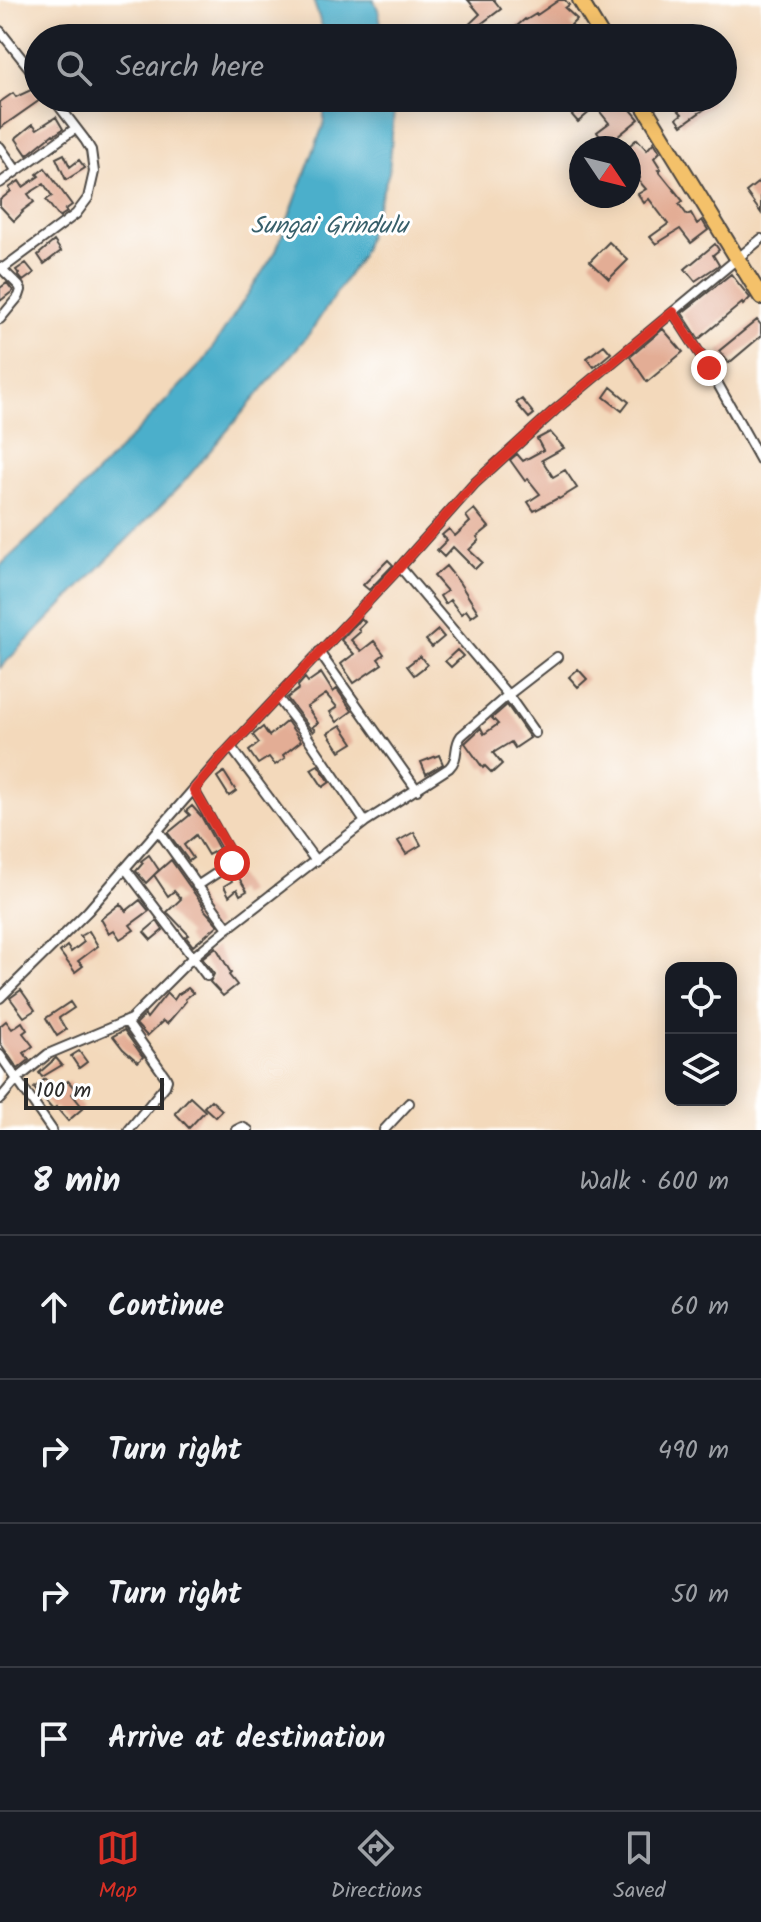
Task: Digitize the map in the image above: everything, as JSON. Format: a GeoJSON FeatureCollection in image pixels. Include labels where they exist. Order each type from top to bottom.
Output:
{"type":"FeatureCollection","features":[{"type":"Feature","properties":{"kind":"main road"},"geometry":{"type":"LineString","coordinates":[[580,0],[595,24]]}},
{"type":"Feature","properties":{"kind":"main road"},"geometry":{"type":"LineString","coordinates":[[648,112],[761,297]]}},
{"type":"Feature","properties":{"kind":"street"},"geometry":{"type":"LineString","coordinates":[[0,31],[24,61]]}},
{"type":"Feature","properties":{"kind":"street"},"geometry":{"type":"LineString","coordinates":[[0,319],[21,290],[1,268],[76,214],[88,198],[94,172],[91,150],[64,112]]}},
{"type":"Feature","properties":{"kind":"street"},"geometry":{"type":"LineString","coordinates":[[0,183],[76,128]]}},
{"type":"Feature","properties":{"kind":"street"},"geometry":{"type":"LineString","coordinates":[[0,147],[16,170]]}},
{"type":"Feature","properties":{"kind":"street"},"geometry":{"type":"LineString","coordinates":[[0,998],[88,911],[231,747],[475,483],[555,410],[761,239]]}},
{"type":"Feature","properties":{"kind":"street"},"geometry":{"type":"LineString","coordinates":[[673,312],[709,368],[761,461]]}},
{"type":"Feature","properties":{"kind":"street"},"geometry":{"type":"LineString","coordinates":[[400,567],[508,695],[535,733]]}},
{"type":"Feature","properties":{"kind":"street"},"geometry":{"type":"LineString","coordinates":[[319,652],[417,790]]}},
{"type":"Feature","properties":{"kind":"street"},"geometry":{"type":"LineString","coordinates":[[0,1099],[17,1079],[48,1054],[126,1021],[139,1012],[193,957],[228,928],[365,822],[449,768],[456,759],[461,736],[557,657]]}},
{"type":"Feature","properties":{"kind":"street"},"geometry":{"type":"LineString","coordinates":[[277,697],[365,822]]}},
{"type":"Feature","properties":{"kind":"street"},"geometry":{"type":"LineString","coordinates":[[231,747],[316,861]]}},
{"type":"Feature","properties":{"kind":"street"},"geometry":{"type":"LineString","coordinates":[[194,790],[233,859],[232,863],[197,886]]}},
{"type":"Feature","properties":{"kind":"street"},"geometry":{"type":"LineString","coordinates":[[158,830],[228,928]]}},
{"type":"Feature","properties":{"kind":"street"},"geometry":{"type":"LineString","coordinates":[[125,868],[207,976]]}},
{"type":"Feature","properties":{"kind":"street"},"geometry":{"type":"LineString","coordinates":[[126,1021],[167,1080],[162,1091],[129,1130]]}},
{"type":"Feature","properties":{"kind":"street"},"geometry":{"type":"LineString","coordinates":[[0,1055],[52,1130]]}},
{"type":"Feature","properties":{"kind":"street"},"geometry":{"type":"LineString","coordinates":[[384,1130],[409,1103]]}},
{"type":"Feature","properties":{"kind":"street"},"geometry":{"type":"LineString","coordinates":[[236,1130],[242,1127],[248,1130]]}},
{"type":"Feature","properties":{"kind":"water"},"geometry":{"type":"Polygon","coordinates":[[[313,0],[374,0],[381,24],[321,24],[313,0]]]}},
{"type":"Feature","properties":{"kind":"water","name":"Sungai Grindulu"},"geometry":{"type":"Polygon","coordinates":[[[324,112],[394,112],[389,172],[361,256],[309,334],[182,484],[0,668],[0,566],[73,498],[204,361],[276,251],[324,123],[324,112]]]}},
{"type":"Feature","properties":{"kind":"building"},"geometry":{"type":"Polygon","coordinates":[[[468,0],[494,0],[501,9],[481,24],[469,24],[480,14],[468,0]]]}},
{"type":"Feature","properties":{"kind":"building"},"geometry":{"type":"Polygon","coordinates":[[[559,0],[565,0],[569,5],[565,8],[577,19],[572,24],[519,24],[559,0]]]}},
{"type":"Feature","properties":{"kind":"building"},"geometry":{"type":"Polygon","coordinates":[[[13,93],[16,97],[24,93],[24,111],[0,128],[0,102],[13,93]]]}},
{"type":"Feature","properties":{"kind":"building"},"geometry":{"type":"Polygon","coordinates":[[[574,112],[590,112],[578,122],[571,114],[574,112]]]}},
{"type":"Feature","properties":{"kind":"building"},"geometry":{"type":"Polygon","coordinates":[[[600,112],[633,112],[639,119],[618,136],[600,136],[597,132],[609,123],[600,112]]]}},
{"type":"Feature","properties":{"kind":"building"},"geometry":{"type":"Polygon","coordinates":[[[680,112],[700,112],[682,125],[677,118],[682,114],[680,112]]]}},
{"type":"Feature","properties":{"kind":"building"},"geometry":{"type":"Polygon","coordinates":[[[56,117],[63,129],[27,155],[17,137],[33,124],[37,129],[56,117]]]}},
{"type":"Feature","properties":{"kind":"building"},"geometry":{"type":"Polygon","coordinates":[[[654,142],[660,152],[654,158],[661,169],[658,170],[683,201],[679,204],[687,215],[691,213],[697,224],[702,220],[708,230],[691,243],[680,229],[656,244],[650,237],[668,224],[649,199],[644,203],[641,198],[641,192],[646,189],[641,183],[641,143],[647,150],[654,142]]]}},
{"type":"Feature","properties":{"kind":"building"},"geometry":{"type":"Polygon","coordinates":[[[64,154],[70,167],[79,160],[85,168],[66,180],[56,158],[64,154]]]}},
{"type":"Feature","properties":{"kind":"building"},"geometry":{"type":"Polygon","coordinates":[[[45,168],[72,205],[59,217],[46,200],[52,196],[44,184],[28,194],[34,202],[14,221],[0,206],[0,200],[11,191],[9,188],[19,181],[23,187],[45,168]]]}},
{"type":"Feature","properties":{"kind":"building"},"geometry":{"type":"Polygon","coordinates":[[[761,180],[761,213],[746,192],[761,180]]]}},
{"type":"Feature","properties":{"kind":"building"},"geometry":{"type":"Polygon","coordinates":[[[54,241],[61,251],[44,264],[38,255],[54,241]]]}},
{"type":"Feature","properties":{"kind":"building"},"geometry":{"type":"Polygon","coordinates":[[[609,242],[628,260],[609,279],[590,261],[609,242]]]}},
{"type":"Feature","properties":{"kind":"building"},"geometry":{"type":"Polygon","coordinates":[[[715,244],[719,250],[713,255],[719,265],[695,281],[685,269],[715,244]]]}},
{"type":"Feature","properties":{"kind":"building"},"geometry":{"type":"Polygon","coordinates":[[[26,263],[34,273],[23,281],[16,270],[26,263]]]}},
{"type":"Feature","properties":{"kind":"building"},"geometry":{"type":"Polygon","coordinates":[[[731,274],[750,298],[699,339],[682,313],[731,274]]]}},
{"type":"Feature","properties":{"kind":"building"},"geometry":{"type":"Polygon","coordinates":[[[7,283],[13,291],[0,301],[0,288],[7,283]]]}},
{"type":"Feature","properties":{"kind":"building"},"geometry":{"type":"Polygon","coordinates":[[[757,320],[761,325],[761,336],[729,363],[719,351],[757,320]]]}},
{"type":"Feature","properties":{"kind":"building"},"geometry":{"type":"Polygon","coordinates":[[[663,329],[683,352],[647,382],[630,357],[663,329]]]}},
{"type":"Feature","properties":{"kind":"building"},"geometry":{"type":"Polygon","coordinates":[[[604,345],[611,353],[594,367],[587,358],[604,345]]]}},
{"type":"Feature","properties":{"kind":"building"},"geometry":{"type":"Polygon","coordinates":[[[611,387],[629,402],[622,411],[604,397],[611,387]]]}},
{"type":"Feature","properties":{"kind":"building"},"geometry":{"type":"Polygon","coordinates":[[[522,399],[534,414],[529,418],[516,403],[522,399]]]}},
{"type":"Feature","properties":{"kind":"building"},"geometry":{"type":"Polygon","coordinates":[[[550,432],[564,448],[542,460],[553,477],[565,470],[577,488],[534,511],[528,502],[540,494],[528,479],[525,481],[510,460],[517,454],[523,461],[543,450],[537,439],[550,432]]]}},
{"type":"Feature","properties":{"kind":"building"},"geometry":{"type":"Polygon","coordinates":[[[474,509],[489,527],[477,537],[479,540],[469,550],[482,562],[475,569],[453,547],[444,557],[437,550],[447,540],[442,535],[449,529],[455,536],[470,522],[466,516],[474,509]]]}},
{"type":"Feature","properties":{"kind":"building"},"geometry":{"type":"Polygon","coordinates":[[[388,560],[393,565],[369,590],[363,585],[388,560]]]}},
{"type":"Feature","properties":{"kind":"building"},"geometry":{"type":"Polygon","coordinates":[[[446,566],[478,612],[471,617],[466,610],[461,614],[450,600],[445,604],[440,596],[447,591],[434,576],[446,566]]]}},
{"type":"Feature","properties":{"kind":"building"},"geometry":{"type":"Polygon","coordinates":[[[361,618],[365,622],[351,640],[361,651],[374,641],[384,654],[378,659],[382,664],[354,683],[341,664],[354,654],[341,640],[361,618]]]}},
{"type":"Feature","properties":{"kind":"building"},"geometry":{"type":"Polygon","coordinates":[[[438,630],[444,637],[432,647],[426,640],[438,630]]]}},
{"type":"Feature","properties":{"kind":"building"},"geometry":{"type":"Polygon","coordinates":[[[457,650],[463,656],[451,667],[445,661],[457,650]]]}},
{"type":"Feature","properties":{"kind":"building"},"geometry":{"type":"Polygon","coordinates":[[[420,656],[427,665],[414,675],[407,666],[420,656]]]}},
{"type":"Feature","properties":{"kind":"building"},"geometry":{"type":"Polygon","coordinates":[[[578,669],[587,679],[578,687],[569,677],[578,669]]]}},
{"type":"Feature","properties":{"kind":"building"},"geometry":{"type":"Polygon","coordinates":[[[321,673],[333,692],[337,689],[352,711],[337,722],[330,712],[337,707],[326,694],[307,707],[318,723],[312,727],[313,732],[287,698],[299,689],[305,678],[308,682],[321,673]]]}},
{"type":"Feature","properties":{"kind":"building"},"geometry":{"type":"Polygon","coordinates":[[[507,705],[530,738],[515,748],[511,742],[493,753],[502,764],[492,773],[485,766],[483,768],[465,743],[481,728],[484,734],[498,724],[492,718],[507,705]]]}},
{"type":"Feature","properties":{"kind":"building"},"geometry":{"type":"Polygon","coordinates":[[[287,721],[301,741],[275,765],[269,757],[258,764],[249,751],[259,743],[253,735],[263,727],[269,736],[287,721]]]}},
{"type":"Feature","properties":{"kind":"building"},"geometry":{"type":"Polygon","coordinates":[[[341,725],[353,743],[340,751],[328,733],[341,725]]]}},
{"type":"Feature","properties":{"kind":"building"},"geometry":{"type":"Polygon","coordinates":[[[439,755],[443,764],[426,774],[421,762],[439,755]]]}},
{"type":"Feature","properties":{"kind":"building"},"geometry":{"type":"Polygon","coordinates":[[[318,765],[330,782],[323,787],[311,769],[318,765]]]}},
{"type":"Feature","properties":{"kind":"building"},"geometry":{"type":"Polygon","coordinates":[[[224,772],[236,791],[229,796],[217,777],[224,772]]]}},
{"type":"Feature","properties":{"kind":"building"},"geometry":{"type":"Polygon","coordinates":[[[192,806],[219,849],[208,855],[196,835],[184,845],[193,858],[189,861],[168,833],[190,815],[186,811],[192,806]]]}},
{"type":"Feature","properties":{"kind":"building"},"geometry":{"type":"Polygon","coordinates":[[[414,832],[421,845],[406,854],[398,841],[414,832]]]}},
{"type":"Feature","properties":{"kind":"building"},"geometry":{"type":"Polygon","coordinates":[[[149,855],[159,870],[146,883],[136,871],[143,863],[141,861],[149,855]]]}},
{"type":"Feature","properties":{"kind":"building"},"geometry":{"type":"Polygon","coordinates":[[[171,860],[218,925],[193,946],[186,937],[189,935],[167,912],[181,899],[174,891],[168,896],[154,875],[171,860]]]}},
{"type":"Feature","properties":{"kind":"building"},"geometry":{"type":"Polygon","coordinates":[[[236,873],[247,891],[240,895],[237,889],[229,896],[224,886],[232,881],[230,877],[236,873]]]}},
{"type":"Feature","properties":{"kind":"building"},"geometry":{"type":"Polygon","coordinates":[[[140,900],[149,911],[130,925],[134,930],[120,939],[114,930],[109,933],[101,919],[120,904],[126,911],[140,900]]]}},
{"type":"Feature","properties":{"kind":"building"},"geometry":{"type":"Polygon","coordinates":[[[157,921],[163,930],[151,940],[144,932],[157,921]]]}},
{"type":"Feature","properties":{"kind":"building"},"geometry":{"type":"Polygon","coordinates":[[[89,931],[98,946],[78,961],[83,966],[75,972],[60,952],[67,946],[71,952],[84,942],[80,936],[89,931]]]}},
{"type":"Feature","properties":{"kind":"building"},"geometry":{"type":"Polygon","coordinates":[[[216,947],[237,985],[223,996],[210,982],[214,974],[202,958],[216,947]]]}},
{"type":"Feature","properties":{"kind":"building"},"geometry":{"type":"Polygon","coordinates":[[[188,988],[193,993],[167,1024],[163,1021],[147,1036],[136,1024],[145,1015],[147,1018],[167,993],[174,1000],[188,988]]]}},
{"type":"Feature","properties":{"kind":"building"},"geometry":{"type":"Polygon","coordinates":[[[21,990],[35,1010],[24,1017],[10,998],[21,990]]]}},
{"type":"Feature","properties":{"kind":"building"},"geometry":{"type":"Polygon","coordinates":[[[70,1002],[74,1008],[59,1018],[66,1030],[57,1036],[46,1018],[70,1002]]]}},
{"type":"Feature","properties":{"kind":"building"},"geometry":{"type":"Polygon","coordinates":[[[6,1021],[12,1029],[22,1022],[27,1030],[23,1033],[33,1046],[24,1053],[29,1060],[18,1069],[0,1043],[0,1026],[6,1021]]]}},
{"type":"Feature","properties":{"kind":"building"},"geometry":{"type":"Polygon","coordinates":[[[124,1030],[143,1057],[138,1062],[113,1036],[124,1030]]]}},
{"type":"Feature","properties":{"kind":"building"},"geometry":{"type":"Polygon","coordinates":[[[79,1051],[87,1062],[79,1068],[71,1056],[79,1051]]]}},
{"type":"Feature","properties":{"kind":"building"},"geometry":{"type":"Polygon","coordinates":[[[56,1058],[62,1065],[42,1077],[39,1073],[56,1058]]]}},
{"type":"Feature","properties":{"kind":"building"},"geometry":{"type":"Polygon","coordinates":[[[45,1079],[56,1092],[68,1081],[76,1090],[72,1094],[83,1108],[68,1121],[56,1107],[53,1110],[34,1088],[45,1079]]]}},
{"type":"Feature","properties":{"kind":"building"},"geometry":{"type":"Polygon","coordinates":[[[190,1097],[205,1111],[189,1128],[175,1113],[190,1097]]]}},
{"type":"Feature","properties":{"kind":"building"},"geometry":{"type":"Polygon","coordinates":[[[211,1100],[222,1110],[215,1117],[204,1107],[211,1100]]]}},
{"type":"Feature","properties":{"kind":"route"},"geometry":{"type":"LineString","coordinates":[[232,863],[233,857],[194,790],[475,483],[555,410],[673,312],[709,368]]}}]}
